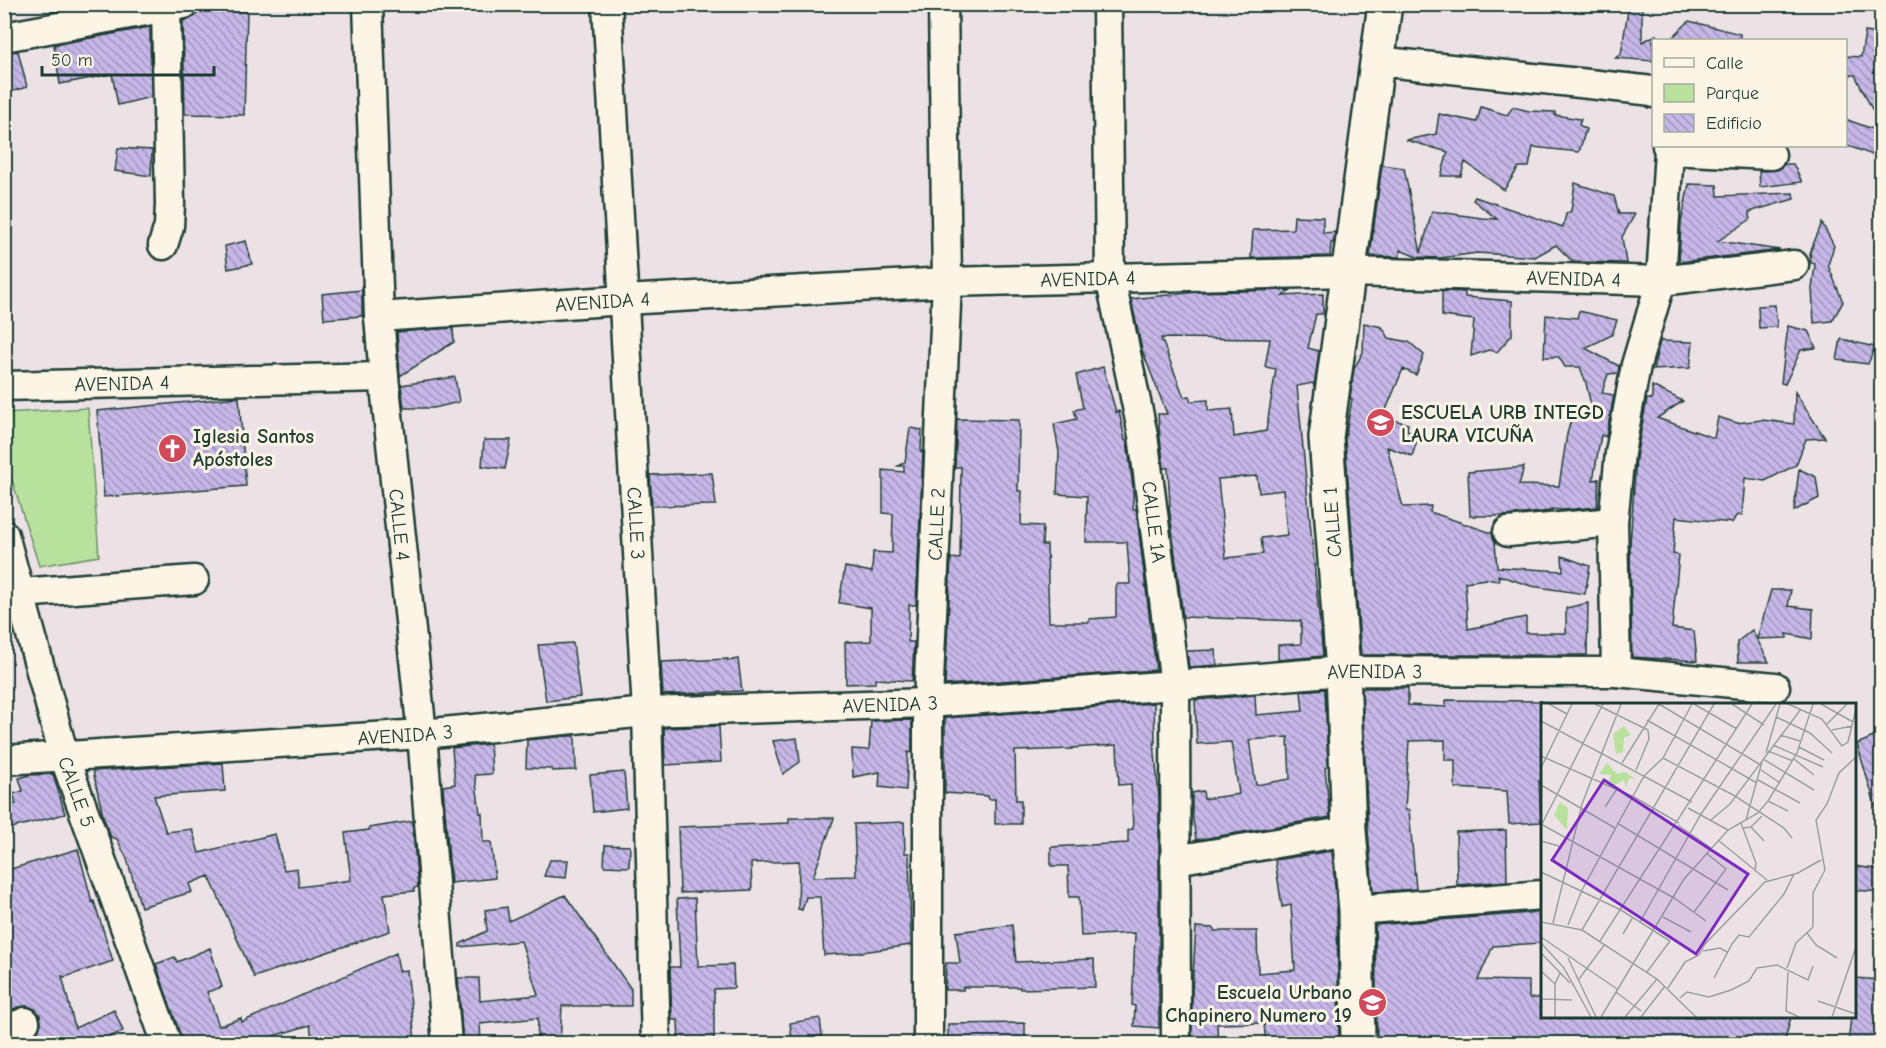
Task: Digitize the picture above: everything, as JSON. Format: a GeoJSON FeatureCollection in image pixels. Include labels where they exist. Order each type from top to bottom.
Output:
{"type":"FeatureCollection","features":[{"type":"Feature","properties":{"kind":"street","name":"CALLE 4"},"geometry":{"type":"LineString","coordinates":[[368,4],[379,317],[422,735],[447,1044]]}},
{"type":"Feature","properties":{"kind":"street","name":"CALLE 3"},"geometry":{"type":"LineString","coordinates":[[607,4],[647,712],[656,1044]]}},
{"type":"Feature","properties":{"kind":"street","name":"CALLE 2"},"geometry":{"type":"LineString","coordinates":[[928,1044],[928,703],[947,282],[943,4]]}},
{"type":"Feature","properties":{"kind":"street","name":"CALLE 1A"},"geometry":{"type":"LineString","coordinates":[[1107,4],[1110,277],[1143,435],[1175,685],[1176,1044]]}},
{"type":"Feature","properties":{"kind":"street","name":"CALLE 1"},"geometry":{"type":"LineString","coordinates":[[1358,1044],[1356,910],[1349,831],[1343,671],[1326,437],[1385,4]]}},
{"type":"Feature","properties":{"kind":"street"},"geometry":{"type":"LineString","coordinates":[[4,37],[175,6],[169,226],[164,245]]}},
{"type":"Feature","properties":{"kind":"street"},"geometry":{"type":"LineString","coordinates":[[1377,61],[1652,91]]}},
{"type":"Feature","properties":{"kind":"street"},"geometry":{"type":"LineString","coordinates":[[1616,672],[1613,522],[1620,453],[1636,365],[1661,281],[1668,148],[1771,155]]}},
{"type":"Feature","properties":{"kind":"street","name":"AVENIDA 4"},"geometry":{"type":"LineString","coordinates":[[379,317],[624,300],[947,282],[1349,272],[1661,281],[1794,265]]}},
{"type":"Feature","properties":{"kind":"street","name":"AVENIDA 4"},"geometry":{"type":"LineString","coordinates":[[4,386],[384,377]]}},
{"type":"Feature","properties":{"kind":"street"},"geometry":{"type":"LineString","coordinates":[[1508,532],[1613,522]]}},
{"type":"Feature","properties":{"kind":"street","name":"CALLE 5"},"geometry":{"type":"LineString","coordinates":[[4,535],[64,756],[166,1044]]}},
{"type":"Feature","properties":{"kind":"street"},"geometry":{"type":"LineString","coordinates":[[20,593],[194,580]]}},
{"type":"Feature","properties":{"kind":"street","name":"AVENIDA 3"},"geometry":{"type":"LineString","coordinates":[[4,760],[422,735],[647,712],[928,703],[1343,671],[1616,672],[1775,687]]}},
{"type":"Feature","properties":{"kind":"street"},"geometry":{"type":"LineString","coordinates":[[1175,860],[1349,831]]}},
{"type":"Feature","properties":{"kind":"street"},"geometry":{"type":"LineString","coordinates":[[1356,910],[1541,895]]}},
{"type":"Feature","properties":{"kind":"green space"},"geometry":{"type":"Polygon","coordinates":[[[88,408],[99,556],[39,566],[5,458],[5,413],[88,408]]]}},
{"type":"Feature","properties":{"kind":"building"},"geometry":{"type":"Polygon","coordinates":[[[1629,4],[1642,4],[1642,42],[1656,35],[1656,39],[1652,39],[1652,61],[1615,58],[1621,54],[1629,4]]]}},
{"type":"Feature","properties":{"kind":"building"},"geometry":{"type":"Polygon","coordinates":[[[199,11],[247,12],[244,115],[185,114],[183,21],[194,17],[199,11]]]}},
{"type":"Feature","properties":{"kind":"building"},"geometry":{"type":"Polygon","coordinates":[[[1689,21],[1740,34],[1740,39],[1671,39],[1689,21]]]}},
{"type":"Feature","properties":{"kind":"building"},"geometry":{"type":"Polygon","coordinates":[[[150,27],[151,97],[118,105],[112,74],[60,84],[54,45],[150,27]]]}},
{"type":"Feature","properties":{"kind":"building"},"geometry":{"type":"Polygon","coordinates":[[[1865,32],[1881,34],[1881,127],[1855,75],[1847,75],[1847,56],[1861,57],[1865,32]]]}},
{"type":"Feature","properties":{"kind":"building"},"geometry":{"type":"Polygon","coordinates":[[[18,51],[27,87],[4,94],[4,53],[18,51]]]}},
{"type":"Feature","properties":{"kind":"building"},"geometry":{"type":"Polygon","coordinates":[[[1481,107],[1507,115],[1513,107],[1529,111],[1555,112],[1555,115],[1581,119],[1579,125],[1586,129],[1579,152],[1533,147],[1529,167],[1519,167],[1504,190],[1465,162],[1461,176],[1441,176],[1448,152],[1406,140],[1436,134],[1439,114],[1477,122],[1481,107]]]}},
{"type":"Feature","properties":{"kind":"building"},"geometry":{"type":"Polygon","coordinates":[[[1847,120],[1881,132],[1881,158],[1847,146],[1847,120]]]}},
{"type":"Feature","properties":{"kind":"building"},"geometry":{"type":"Polygon","coordinates":[[[118,148],[152,150],[151,176],[115,171],[118,148]]]}},
{"type":"Feature","properties":{"kind":"building"},"geometry":{"type":"Polygon","coordinates":[[[1785,164],[1793,164],[1802,182],[1760,187],[1759,171],[1778,170],[1785,164]]]}},
{"type":"Feature","properties":{"kind":"building"},"geometry":{"type":"Polygon","coordinates":[[[1382,165],[1404,168],[1421,253],[1432,211],[1497,219],[1473,200],[1475,197],[1563,227],[1566,214],[1571,211],[1575,183],[1614,196],[1619,214],[1635,214],[1622,237],[1626,263],[1573,262],[1556,245],[1535,257],[1477,253],[1441,258],[1417,257],[1400,250],[1400,257],[1370,256],[1382,165]]]}},
{"type":"Feature","properties":{"kind":"building"},"geometry":{"type":"Polygon","coordinates":[[[1689,184],[1717,185],[1718,196],[1793,193],[1794,199],[1749,212],[1751,219],[1718,241],[1780,250],[1679,262],[1681,223],[1689,184]]]}},
{"type":"Feature","properties":{"kind":"building"},"geometry":{"type":"Polygon","coordinates":[[[1294,216],[1323,217],[1323,233],[1335,232],[1330,256],[1251,258],[1253,230],[1293,229],[1294,216]]]}},
{"type":"Feature","properties":{"kind":"building"},"geometry":{"type":"Polygon","coordinates":[[[1822,223],[1834,246],[1828,265],[1843,302],[1832,321],[1814,323],[1812,289],[1815,264],[1811,263],[1810,252],[1822,223]]]}},
{"type":"Feature","properties":{"kind":"building"},"geometry":{"type":"Polygon","coordinates":[[[246,241],[252,264],[228,269],[225,246],[246,241]]]}},
{"type":"Feature","properties":{"kind":"building"},"geometry":{"type":"Polygon","coordinates":[[[362,290],[362,316],[324,319],[322,294],[362,290]]]}},
{"type":"Feature","properties":{"kind":"building"},"geometry":{"type":"Polygon","coordinates":[[[1291,290],[1283,296],[1323,294],[1323,314],[1316,314],[1308,348],[1319,351],[1314,387],[1313,383],[1297,386],[1323,656],[1278,660],[1278,645],[1301,644],[1301,621],[1183,617],[1169,506],[1168,468],[1164,468],[1158,414],[1167,414],[1142,350],[1131,299],[1197,292],[1291,290]],[[1161,338],[1184,397],[1190,396],[1190,401],[1208,400],[1208,411],[1232,409],[1234,437],[1266,431],[1276,369],[1265,367],[1270,339],[1161,338]],[[1257,476],[1218,479],[1226,558],[1263,554],[1261,538],[1287,535],[1283,490],[1259,493],[1257,476]]]}},
{"type":"Feature","properties":{"kind":"building"},"geometry":{"type":"Polygon","coordinates":[[[1442,291],[1465,292],[1465,297],[1512,301],[1512,335],[1497,352],[1489,350],[1471,356],[1474,320],[1442,316],[1442,291]]]}},
{"type":"Feature","properties":{"kind":"building"},"geometry":{"type":"Polygon","coordinates":[[[1775,305],[1777,327],[1759,328],[1758,306],[1775,305]]]}},
{"type":"Feature","properties":{"kind":"building"},"geometry":{"type":"Polygon","coordinates":[[[1579,311],[1617,320],[1612,335],[1585,348],[1619,366],[1618,373],[1608,374],[1602,393],[1614,395],[1606,437],[1601,435],[1593,480],[1599,479],[1597,507],[1550,509],[1550,511],[1505,516],[1470,516],[1468,472],[1524,467],[1519,485],[1559,486],[1567,434],[1573,413],[1594,419],[1580,367],[1565,367],[1559,357],[1544,357],[1546,315],[1577,318],[1579,311]]]}},
{"type":"Feature","properties":{"kind":"building"},"geometry":{"type":"Polygon","coordinates":[[[1364,323],[1382,327],[1389,338],[1409,342],[1424,355],[1416,375],[1403,369],[1383,417],[1408,424],[1407,430],[1419,435],[1412,456],[1387,447],[1403,507],[1431,506],[1430,512],[1492,533],[1497,567],[1563,571],[1562,556],[1590,566],[1585,594],[1531,586],[1498,575],[1499,581],[1486,579],[1465,582],[1468,629],[1526,617],[1526,633],[1566,633],[1566,608],[1588,603],[1587,655],[1361,655],[1345,439],[1352,399],[1350,398],[1354,369],[1363,352],[1364,323]]]}},
{"type":"Feature","properties":{"kind":"building"},"geometry":{"type":"Polygon","coordinates":[[[1788,326],[1808,331],[1816,348],[1801,350],[1785,384],[1781,383],[1788,326]]]}},
{"type":"Feature","properties":{"kind":"building"},"geometry":{"type":"Polygon","coordinates":[[[453,328],[454,342],[400,376],[397,332],[453,328]]]}},
{"type":"Feature","properties":{"kind":"building"},"geometry":{"type":"Polygon","coordinates":[[[1841,339],[1875,347],[1868,364],[1837,360],[1841,339]]]}},
{"type":"Feature","properties":{"kind":"building"},"geometry":{"type":"Polygon","coordinates":[[[1660,341],[1693,342],[1690,368],[1653,370],[1660,341]]]}},
{"type":"Feature","properties":{"kind":"building"},"geometry":{"type":"Polygon","coordinates":[[[1103,367],[1116,412],[1119,411],[1125,440],[1127,440],[1133,488],[1133,509],[1136,509],[1156,670],[945,685],[951,558],[960,559],[961,467],[955,467],[957,419],[1019,420],[1018,491],[1022,491],[1021,525],[1043,526],[1042,545],[1047,545],[1049,622],[1089,622],[1089,619],[1116,617],[1116,584],[1130,584],[1127,542],[1086,542],[1087,496],[1057,494],[1059,452],[1054,424],[1077,419],[1074,410],[1083,408],[1076,375],[1103,367]]]}},
{"type":"Feature","properties":{"kind":"building"},"geometry":{"type":"Polygon","coordinates":[[[455,377],[459,402],[434,408],[404,408],[401,385],[455,377]]]}},
{"type":"Feature","properties":{"kind":"building"},"geometry":{"type":"Polygon","coordinates":[[[1652,386],[1683,401],[1657,418],[1714,438],[1718,417],[1737,423],[1762,420],[1794,424],[1795,392],[1825,438],[1806,439],[1796,465],[1765,481],[1745,478],[1742,515],[1736,516],[1732,523],[1676,517],[1673,554],[1679,555],[1672,628],[1694,631],[1697,661],[1632,657],[1630,545],[1636,458],[1647,399],[1652,399],[1652,386]]]}},
{"type":"Feature","properties":{"kind":"building","name":"Iglesia Santos Apóstoles"},"geometry":{"type":"Polygon","coordinates":[[[239,397],[246,486],[104,497],[97,411],[239,397]]]}},
{"type":"Feature","properties":{"kind":"building"},"geometry":{"type":"Polygon","coordinates":[[[910,428],[922,430],[921,452],[923,451],[916,605],[909,605],[908,642],[914,642],[912,681],[875,679],[875,683],[846,684],[845,642],[871,641],[871,608],[839,603],[845,567],[872,572],[873,552],[892,553],[893,514],[883,513],[883,470],[904,472],[904,466],[898,466],[905,462],[910,428]]]}},
{"type":"Feature","properties":{"kind":"building"},"geometry":{"type":"Polygon","coordinates":[[[484,440],[511,440],[505,469],[482,466],[484,440]]]}},
{"type":"Feature","properties":{"kind":"building"},"geometry":{"type":"Polygon","coordinates":[[[1799,469],[1816,477],[1819,498],[1794,511],[1799,469]]]}},
{"type":"Feature","properties":{"kind":"building"},"geometry":{"type":"Polygon","coordinates":[[[712,473],[716,505],[652,506],[650,475],[712,473]]]}},
{"type":"Feature","properties":{"kind":"building"},"geometry":{"type":"Polygon","coordinates":[[[1771,590],[1791,590],[1788,606],[1813,609],[1812,639],[1787,634],[1787,638],[1757,639],[1771,590]]]}},
{"type":"Feature","properties":{"kind":"building"},"geometry":{"type":"Polygon","coordinates":[[[1752,630],[1769,662],[1738,662],[1737,642],[1752,630]]]}},
{"type":"Feature","properties":{"kind":"building"},"geometry":{"type":"Polygon","coordinates":[[[573,643],[580,697],[546,701],[538,645],[573,643]]]}},
{"type":"Feature","properties":{"kind":"building"},"geometry":{"type":"Polygon","coordinates":[[[1216,650],[1217,665],[1189,667],[1187,651],[1216,650]]]}},
{"type":"Feature","properties":{"kind":"building"},"geometry":{"type":"Polygon","coordinates":[[[728,659],[728,661],[738,659],[742,691],[663,695],[661,662],[728,659]]]}},
{"type":"Feature","properties":{"kind":"building"},"geometry":{"type":"Polygon","coordinates":[[[1362,688],[1408,688],[1408,705],[1446,707],[1446,700],[1542,701],[1541,782],[1539,781],[1541,822],[1509,824],[1507,791],[1455,788],[1455,760],[1445,760],[1445,740],[1409,741],[1405,810],[1409,810],[1416,889],[1373,892],[1362,688]]]}},
{"type":"Feature","properties":{"kind":"building"},"geometry":{"type":"Polygon","coordinates":[[[1325,689],[1328,766],[1325,768],[1330,817],[1196,840],[1192,793],[1203,791],[1204,799],[1239,794],[1231,742],[1197,744],[1195,700],[1255,695],[1256,715],[1303,711],[1301,691],[1325,689]],[[1288,737],[1249,740],[1256,785],[1290,779],[1288,737]]]}},
{"type":"Feature","properties":{"kind":"building"},"geometry":{"type":"Polygon","coordinates":[[[1154,703],[1154,742],[1159,798],[1159,1028],[1134,1026],[1135,1006],[1132,1005],[1135,933],[1081,936],[1079,897],[1069,897],[1068,866],[1051,866],[1051,847],[1128,843],[1128,830],[1133,829],[1131,784],[1119,785],[1117,745],[1015,751],[1016,800],[1021,800],[1021,824],[995,824],[995,799],[988,799],[988,796],[945,793],[945,718],[1154,703]]]}},
{"type":"Feature","properties":{"kind":"building"},"geometry":{"type":"Polygon","coordinates":[[[912,720],[912,753],[908,752],[906,790],[879,787],[880,772],[853,777],[852,749],[869,750],[871,721],[912,720]]]}},
{"type":"Feature","properties":{"kind":"building"},"geometry":{"type":"Polygon","coordinates":[[[719,726],[721,762],[665,765],[664,728],[719,726]]]}},
{"type":"Feature","properties":{"kind":"building"},"geometry":{"type":"Polygon","coordinates":[[[1878,735],[1881,748],[1881,810],[1877,811],[1857,744],[1878,735]]]}},
{"type":"Feature","properties":{"kind":"building"},"geometry":{"type":"Polygon","coordinates":[[[575,736],[576,770],[552,771],[552,769],[526,768],[527,740],[575,736]]]}},
{"type":"Feature","properties":{"kind":"building"},"geometry":{"type":"Polygon","coordinates":[[[797,738],[800,762],[783,774],[773,741],[797,738]]]}},
{"type":"Feature","properties":{"kind":"building"},"geometry":{"type":"Polygon","coordinates":[[[490,744],[492,774],[475,775],[480,813],[482,813],[483,842],[491,842],[495,878],[451,883],[443,786],[455,784],[452,748],[490,744]]]}},
{"type":"Feature","properties":{"kind":"building"},"geometry":{"type":"Polygon","coordinates":[[[223,763],[225,791],[154,796],[166,832],[192,829],[199,853],[275,834],[284,870],[297,868],[299,887],[351,880],[345,833],[412,821],[418,887],[414,888],[414,891],[384,894],[390,931],[254,977],[209,876],[189,884],[192,892],[141,907],[127,859],[117,839],[111,837],[103,816],[93,771],[223,763]]]}},
{"type":"Feature","properties":{"kind":"building"},"geometry":{"type":"Polygon","coordinates":[[[624,772],[627,808],[593,812],[590,775],[624,772]]]}},
{"type":"Feature","properties":{"kind":"building"},"geometry":{"type":"Polygon","coordinates":[[[53,774],[65,814],[4,830],[4,807],[16,804],[13,794],[23,791],[19,778],[53,774]]]}},
{"type":"Feature","properties":{"kind":"building"},"geometry":{"type":"Polygon","coordinates":[[[789,818],[834,818],[813,877],[856,876],[854,824],[904,822],[905,853],[909,853],[911,945],[824,955],[820,897],[806,897],[802,910],[798,909],[799,861],[751,863],[752,890],[680,893],[678,827],[789,823],[789,818]]]}},
{"type":"Feature","properties":{"kind":"building"},"geometry":{"type":"Polygon","coordinates":[[[1506,830],[1507,881],[1457,885],[1456,832],[1506,830]]]}},
{"type":"Feature","properties":{"kind":"building"},"geometry":{"type":"Polygon","coordinates":[[[605,845],[630,846],[629,867],[604,866],[605,845]]]}},
{"type":"Feature","properties":{"kind":"building"},"geometry":{"type":"Polygon","coordinates":[[[78,849],[92,902],[94,901],[113,961],[65,977],[62,976],[75,1028],[114,1010],[123,1031],[95,1044],[17,1044],[38,1032],[41,1023],[40,1015],[28,1006],[18,1007],[4,1013],[4,871],[78,849]]]}},
{"type":"Feature","properties":{"kind":"building"},"geometry":{"type":"Polygon","coordinates":[[[1332,851],[1337,911],[1339,1044],[1266,1044],[1264,1023],[1217,1024],[1218,1044],[1192,1044],[1192,991],[1196,927],[1214,928],[1214,931],[1257,931],[1258,973],[1295,970],[1291,905],[1282,907],[1275,860],[1332,851]]]}},
{"type":"Feature","properties":{"kind":"building"},"geometry":{"type":"Polygon","coordinates":[[[550,860],[568,860],[566,878],[544,876],[550,860]]]}},
{"type":"Feature","properties":{"kind":"building"},"geometry":{"type":"Polygon","coordinates":[[[1856,866],[1881,870],[1881,892],[1856,890],[1856,866]]]}},
{"type":"Feature","properties":{"kind":"building"},"geometry":{"type":"Polygon","coordinates":[[[565,895],[631,989],[631,1006],[562,1006],[560,1044],[537,1044],[538,1018],[480,1024],[481,1044],[463,1044],[458,978],[479,978],[480,1001],[538,995],[521,941],[460,947],[460,944],[487,931],[485,910],[507,907],[509,921],[565,895]]]}},
{"type":"Feature","properties":{"kind":"building"},"geometry":{"type":"Polygon","coordinates":[[[695,898],[698,966],[733,965],[734,988],[714,989],[714,1044],[679,1044],[678,1020],[672,1020],[670,967],[680,967],[677,899],[695,898]]]}},
{"type":"Feature","properties":{"kind":"building"},"geometry":{"type":"Polygon","coordinates":[[[1541,912],[1541,943],[1493,946],[1478,980],[1529,981],[1529,998],[1541,998],[1541,1018],[1791,1018],[1784,1044],[1377,1044],[1375,925],[1541,912]]]}},
{"type":"Feature","properties":{"kind":"building"},"geometry":{"type":"Polygon","coordinates":[[[1012,925],[1016,962],[1094,959],[1095,987],[1020,989],[1020,987],[963,987],[963,990],[945,990],[946,963],[960,963],[956,932],[1012,925]]]}},
{"type":"Feature","properties":{"kind":"building"},"geometry":{"type":"Polygon","coordinates":[[[210,948],[222,987],[207,992],[219,1026],[241,1018],[242,1022],[396,953],[399,971],[407,970],[415,1039],[379,1044],[313,1044],[310,1025],[263,1039],[265,1044],[183,1044],[156,964],[175,957],[177,962],[210,948]]]}},
{"type":"Feature","properties":{"kind":"building"},"geometry":{"type":"Polygon","coordinates":[[[1856,978],[1881,980],[1881,1044],[1848,1044],[1851,1018],[1856,1018],[1856,978]]]}},
{"type":"Feature","properties":{"kind":"building"},"geometry":{"type":"Polygon","coordinates":[[[820,1018],[822,1036],[792,1040],[790,1023],[820,1018]]]}},
{"type":"Feature","properties":{"kind":"building"},"geometry":{"type":"Polygon","coordinates":[[[1025,1023],[1025,1044],[948,1044],[948,1024],[1025,1023]]]}},
{"type":"Feature","properties":{"kind":"place","name":"ESCUELA URB INTEGD LAURA VICUÑA"},"geometry":{"type":"Point","coordinates":[1380,423]}},
{"type":"Feature","properties":{"kind":"place","name":"Iglesia Santos Apóstoles"},"geometry":{"type":"Point","coordinates":[172,448]}},
{"type":"Feature","properties":{"kind":"place","name":"Escuela Urbano Chapinero Numero 19"},"geometry":{"type":"Point","coordinates":[1373,1003]}}]}
